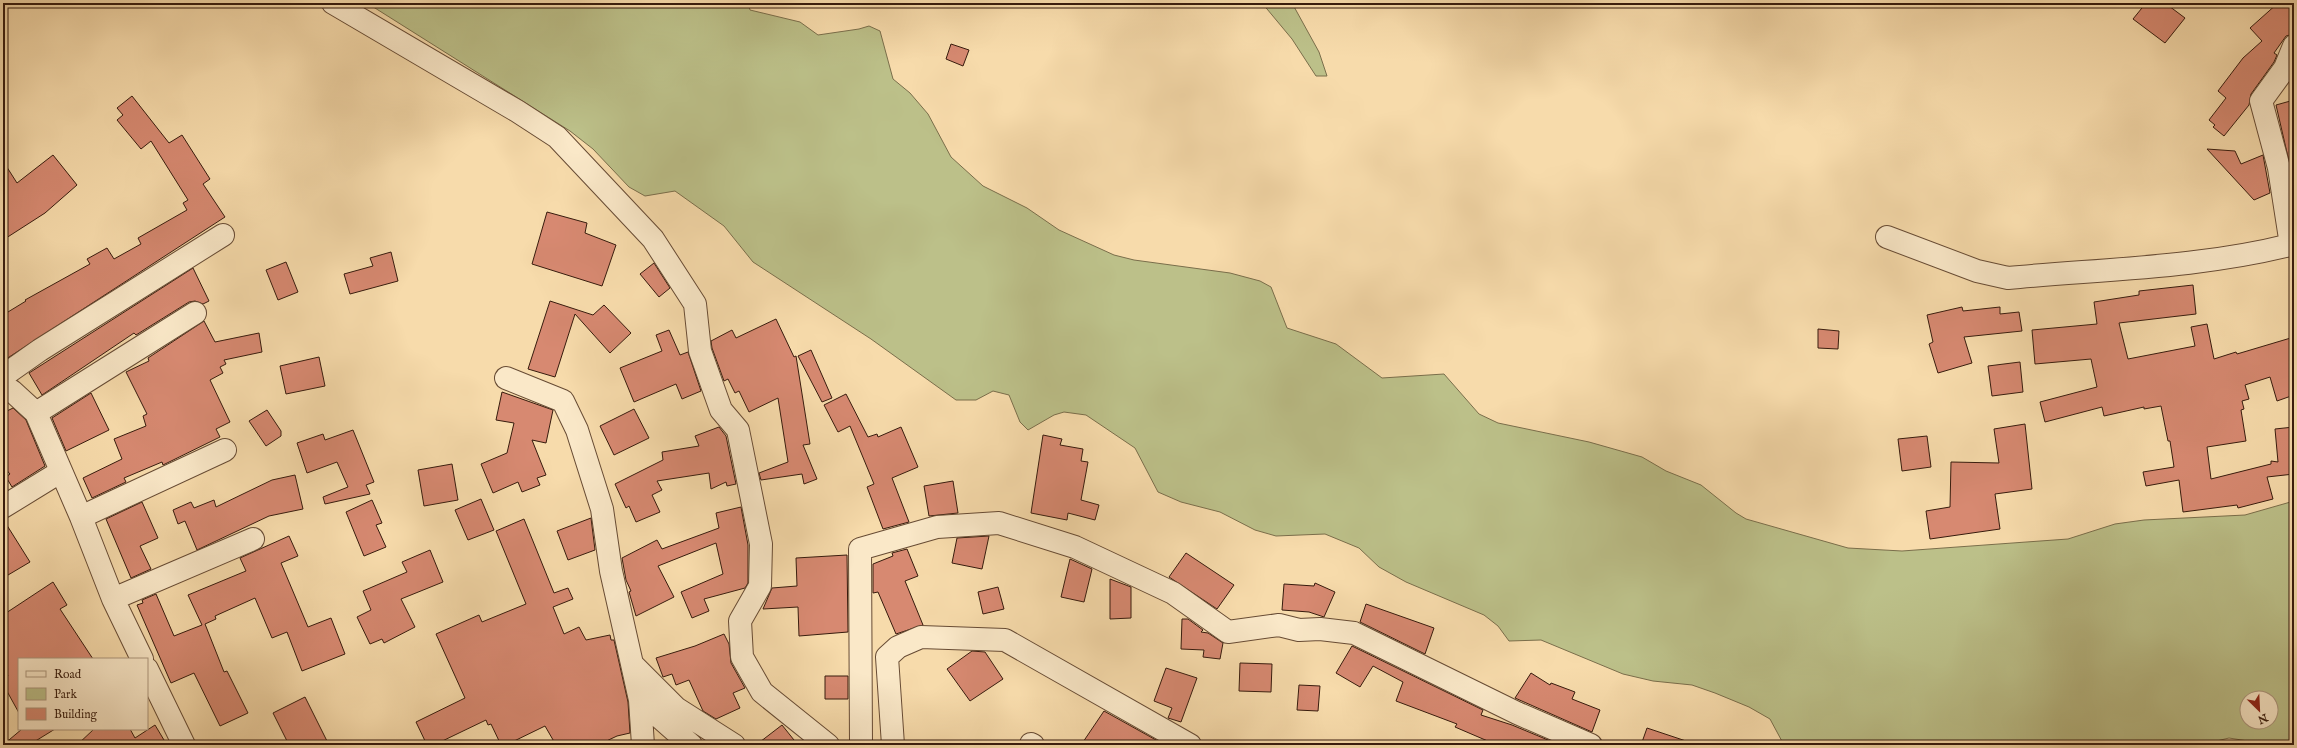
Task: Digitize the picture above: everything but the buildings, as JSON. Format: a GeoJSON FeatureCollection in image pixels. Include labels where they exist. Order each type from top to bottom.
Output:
{"type":"FeatureCollection","features":[{"type":"Feature","properties":{"kind":"street"},"geometry":{"type":"LineString","coordinates":[[333,3],[517,111],[557,137],[653,239],[695,304],[700,352],[721,410],[738,430],[761,544],[760,586],[740,621],[742,657],[762,692],[828,745]]}},
{"type":"Feature","properties":{"kind":"street"},"geometry":{"type":"LineString","coordinates":[[1887,237],[1977,271],[2008,278],[2210,261],[2262,253],[2292,244],[2279,168],[2261,101],[2285,68],[2294,46]]}},
{"type":"Feature","properties":{"kind":"street"},"geometry":{"type":"LineString","coordinates":[[3,376],[40,350],[224,235]]}},
{"type":"Feature","properties":{"kind":"street"},"geometry":{"type":"LineString","coordinates":[[36,412],[195,313]]}},
{"type":"Feature","properties":{"kind":"street"},"geometry":{"type":"LineString","coordinates":[[506,378],[563,401],[577,430],[602,509],[611,571],[640,700],[642,745]]}},
{"type":"Feature","properties":{"kind":"street"},"geometry":{"type":"LineString","coordinates":[[3,391],[12,391],[36,412],[60,472],[81,517],[113,599],[142,658]]}},
{"type":"Feature","properties":{"kind":"street"},"geometry":{"type":"LineString","coordinates":[[81,517],[225,450]]}},
{"type":"Feature","properties":{"kind":"street"},"geometry":{"type":"LineString","coordinates":[[3,507],[60,472]]}},
{"type":"Feature","properties":{"kind":"street"},"geometry":{"type":"LineString","coordinates":[[861,745],[860,549],[937,527],[999,524],[1075,547],[1173,593],[1228,632],[1279,625],[1299,630],[1320,629],[1354,633],[1518,714],[1591,745]]}},
{"type":"Feature","properties":{"kind":"street"},"geometry":{"type":"LineString","coordinates":[[113,599],[253,539]]}},
{"type":"Feature","properties":{"kind":"street"},"geometry":{"type":"LineString","coordinates":[[893,745],[887,657],[898,647],[921,637],[1005,640],[1190,745]]}},
{"type":"Feature","properties":{"kind":"street"},"geometry":{"type":"LineString","coordinates":[[632,664],[676,708],[734,745]]}},
{"type":"Feature","properties":{"kind":"street"},"geometry":{"type":"LineString","coordinates":[[148,671],[184,745]]}},
{"type":"Feature","properties":{"kind":"street"},"geometry":{"type":"LineString","coordinates":[[640,700],[691,745]]}},
{"type":"Feature","properties":{"kind":"green space"},"geometry":{"type":"Polygon","coordinates":[[[367,3],[748,3],[750,10],[800,22],[818,35],[859,29],[869,26],[880,31],[893,79],[910,93],[928,114],[951,157],[983,186],[1027,208],[1059,230],[1114,255],[1134,260],[1230,273],[1260,281],[1271,287],[1287,328],[1336,344],[1382,378],[1444,374],[1479,414],[1498,423],[1589,442],[1642,457],[1666,471],[1701,485],[1736,513],[1746,519],[1848,548],[1902,551],[2068,539],[2115,524],[2144,520],[2245,515],[2294,501],[2294,745],[2273,745],[2229,738],[2200,745],[1784,745],[1770,719],[1749,707],[1715,693],[1692,685],[1653,681],[1623,674],[1541,640],[1509,641],[1498,626],[1484,615],[1406,582],[1379,567],[1359,548],[1325,534],[1276,536],[1255,530],[1220,512],[1181,502],[1158,492],[1135,448],[1086,415],[1064,412],[1054,415],[1028,430],[1020,422],[1009,395],[993,391],[976,400],[956,400],[871,339],[753,262],[724,226],[675,191],[645,196],[629,187],[593,149],[570,131],[367,3]]]}},
{"type":"Feature","properties":{"kind":"green space"},"geometry":{"type":"Polygon","coordinates":[[[1262,3],[1292,3],[1319,52],[1327,76],[1316,76],[1292,39],[1262,3]]]}}]}
